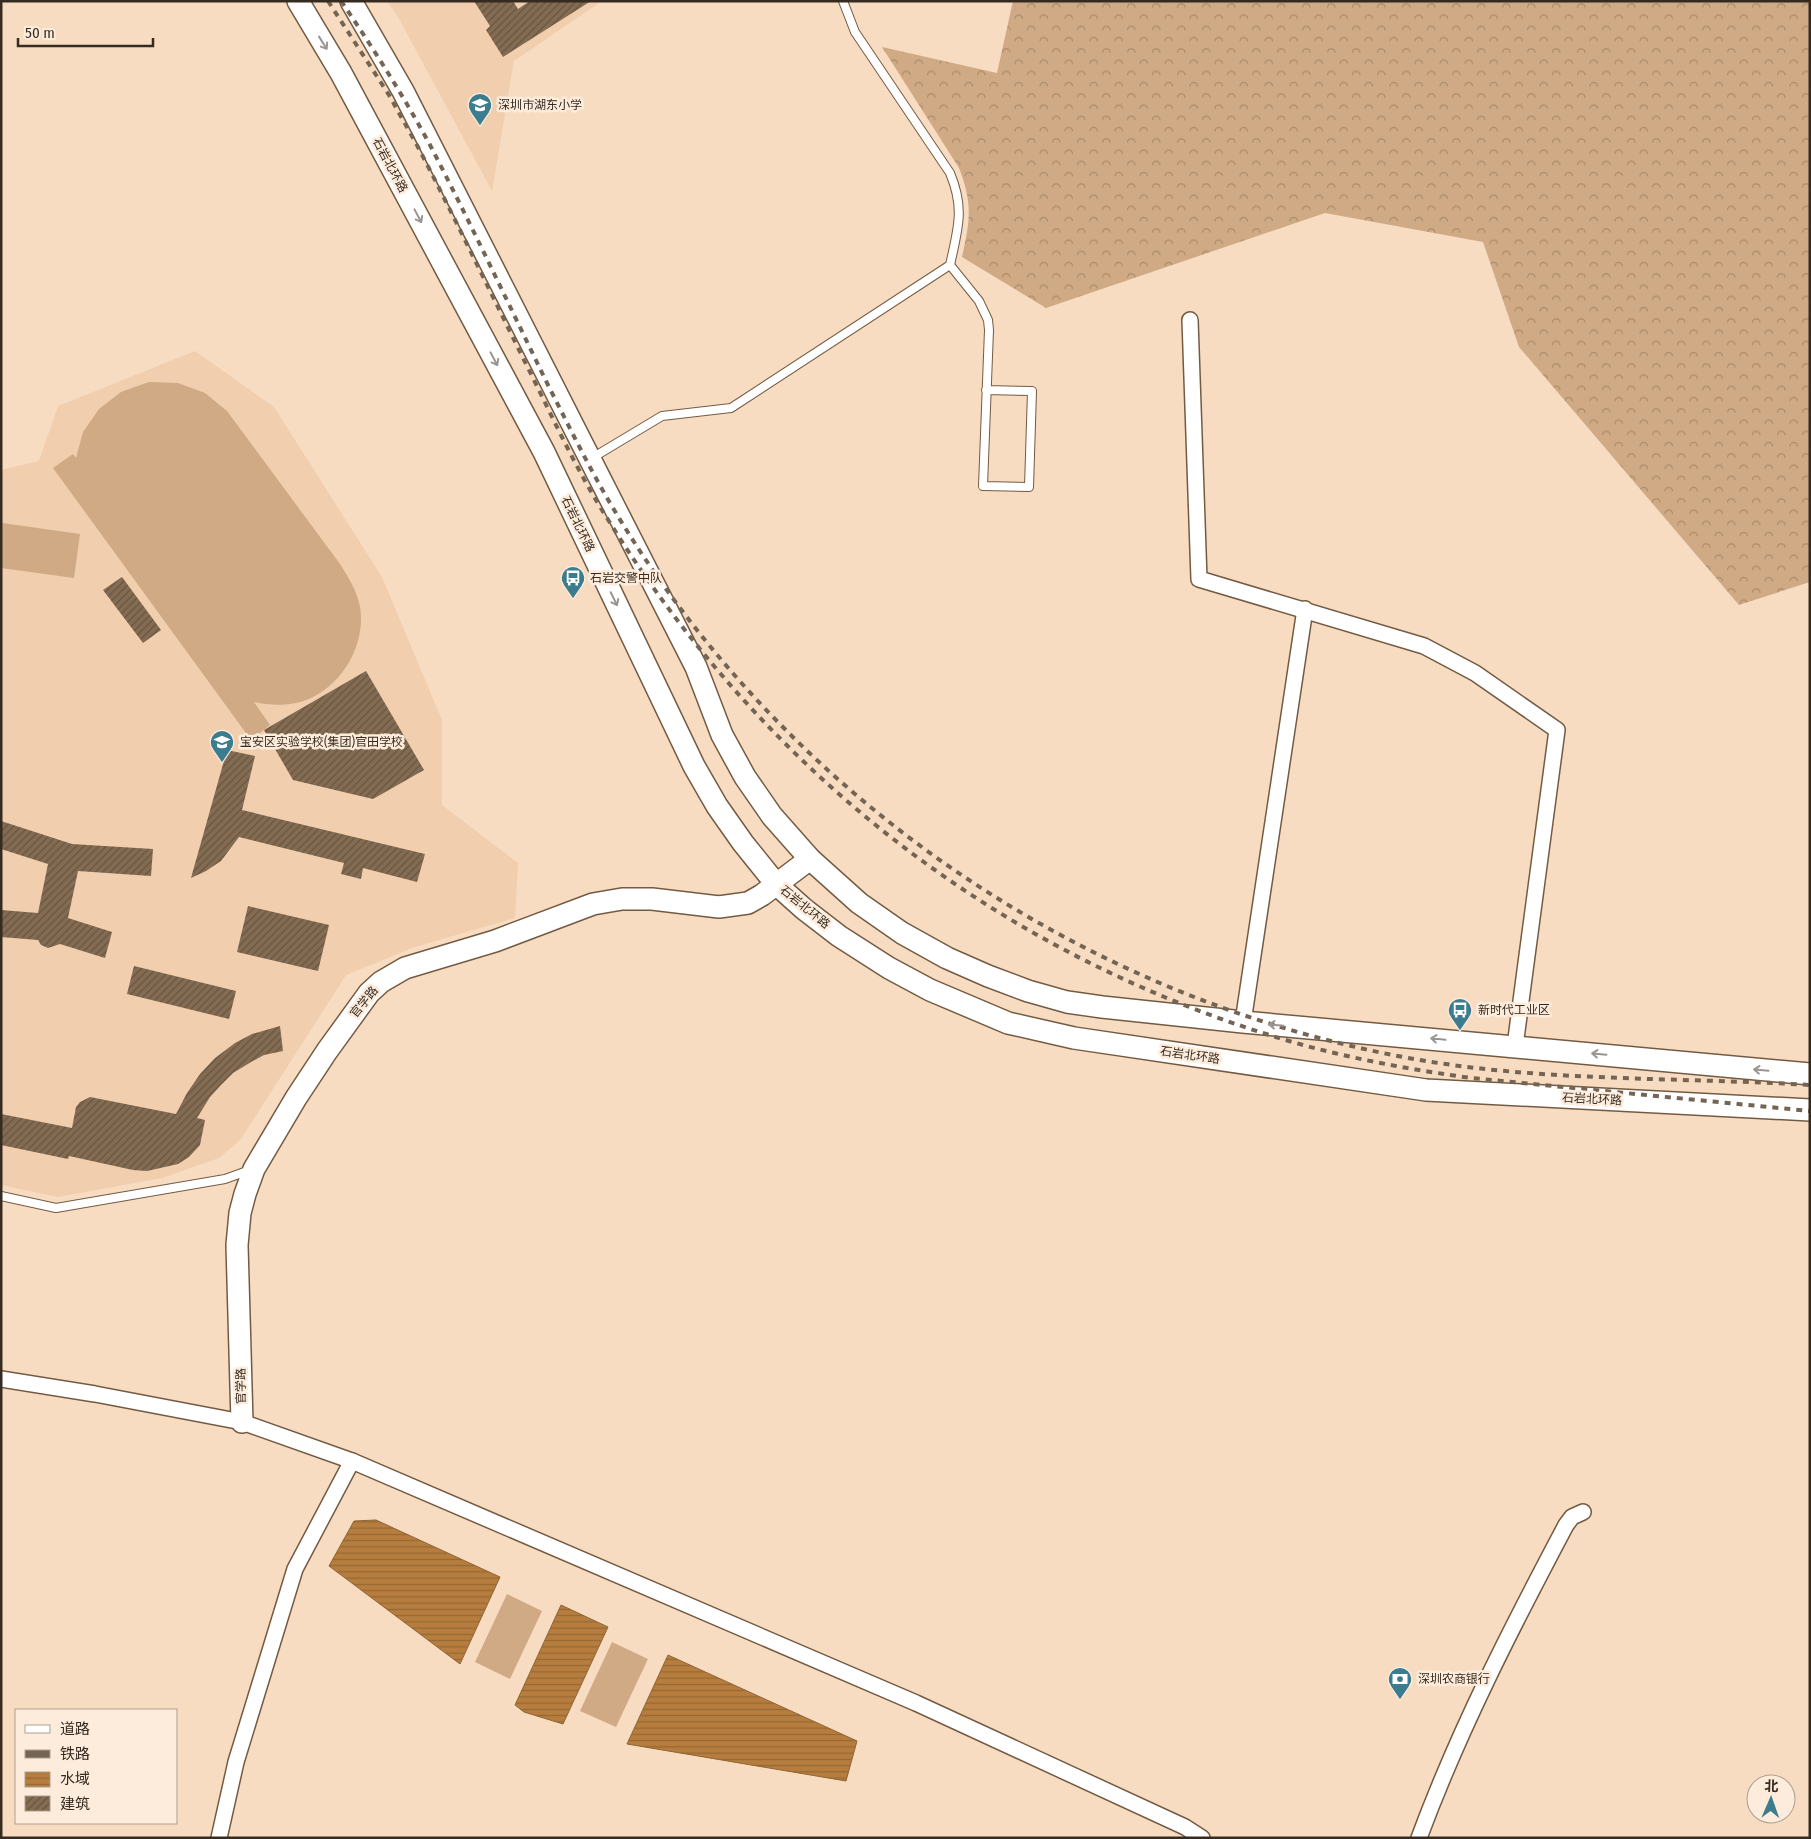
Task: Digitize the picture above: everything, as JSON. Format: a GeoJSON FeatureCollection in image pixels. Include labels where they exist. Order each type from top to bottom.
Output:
{"type":"FeatureCollection","features":[{"type":"Feature","properties":{"kind":"main road","name":"石岩北环路"},"geometry":{"type":"LineString","coordinates":[[298,1],[341,73],[544,452],[694,766],[717,806],[743,843],[776,884],[839,936],[911,980],[1008,1023],[1065,1036],[1426,1090],[1810,1110]]}},
{"type":"Feature","properties":{"kind":"main road"},"geometry":{"type":"LineString","coordinates":[[351,1],[403,90],[696,667],[722,735],[745,777],[772,816],[810,859],[859,903],[902,933],[947,958],[1028,991],[1067,1002],[1243,1022],[1810,1074]]}},
{"type":"Feature","properties":{"kind":"main road","name":"官学路"},"geometry":{"type":"LineString","coordinates":[[242,1422],[237,1246],[240,1213],[254,1169],[296,1098],[369,993],[393,974],[418,963],[495,941],[593,904],[622,899],[652,899],[720,907],[748,903],[810,859]]}},
{"type":"Feature","properties":{"kind":"street"},"geometry":{"type":"LineString","coordinates":[[1190,320],[1199,579],[1424,646],[1475,673],[1557,730],[1515,1046]]}},
{"type":"Feature","properties":{"kind":"street"},"geometry":{"type":"LineString","coordinates":[[1243,1022],[1305,609]]}},
{"type":"Feature","properties":{"kind":"street"},"geometry":{"type":"LineString","coordinates":[[1,1379],[105,1396],[242,1422],[352,1462],[916,1703],[1185,1827],[1202,1838]]}},
{"type":"Feature","properties":{"kind":"street"},"geometry":{"type":"LineString","coordinates":[[219,1838],[236,1762],[295,1569],[352,1462]]}},
{"type":"Feature","properties":{"kind":"street"},"geometry":{"type":"LineString","coordinates":[[1419,1838],[1432,1802],[1497,1659],[1566,1525],[1572,1518],[1583,1512]]}},
{"type":"Feature","properties":{"kind":"lane"},"geometry":{"type":"LineString","coordinates":[[590,459],[662,416],[731,408],[950,265],[959,223],[960,206],[957,189],[950,173],[855,32],[843,1]]}},
{"type":"Feature","properties":{"kind":"lane"},"geometry":{"type":"LineString","coordinates":[[950,265],[979,301],[988,320],[983,486],[1029,487],[1032,391],[986,390]]}},
{"type":"Feature","properties":{"kind":"lane"},"geometry":{"type":"LineString","coordinates":[[1,1196],[56,1208],[225,1179],[254,1169]]}},
{"type":"Feature","properties":{"kind":"shaded area","name":"深圳市湖东小学"},"geometry":{"type":"Polygon","coordinates":[[[387,1],[602,1],[514,61],[492,191],[398,17],[387,1]]]}},
{"type":"Feature","properties":{"kind":"shaded area","name":"宝安区实验学校(集团)官田学校"},"geometry":{"type":"Polygon","coordinates":[[[195,351],[274,407],[382,577],[442,720],[442,805],[518,863],[515,918],[415,947],[346,975],[241,1139],[219,1158],[162,1178],[58,1197],[1,1185],[1,470],[39,461],[58,406],[195,351]]]}},
{"type":"Feature","properties":{"kind":"green space"},"geometry":{"type":"Polygon","coordinates":[[[1013,1],[1810,1],[1810,582],[1739,605],[1519,347],[1483,242],[1325,213],[1046,308],[962,257],[969,213],[966,192],[959,168],[882,47],[997,73],[1013,1]]]}},
{"type":"Feature","properties":{"kind":"green space"},"geometry":{"type":"Polygon","coordinates":[[[149,382],[178,383],[205,393],[227,411],[340,564],[357,596],[361,610],[357,645],[351,659],[334,682],[310,699],[296,703],[286,705],[254,702],[270,725],[251,740],[53,468],[73,454],[76,458],[83,432],[99,409],[121,392],[149,382]]]}},
{"type":"Feature","properties":{"kind":"green space"},"geometry":{"type":"Polygon","coordinates":[[[2,523],[80,534],[74,578],[1,568],[2,523]]]}},
{"type":"Feature","properties":{"kind":"green space"},"geometry":{"type":"Polygon","coordinates":[[[507,1594],[542,1611],[510,1679],[475,1662],[507,1594]]]}},
{"type":"Feature","properties":{"kind":"green space"},"geometry":{"type":"Polygon","coordinates":[[[612,1642],[648,1659],[616,1727],[580,1711],[612,1642]]]}},
{"type":"Feature","properties":{"kind":"water"},"geometry":{"type":"Polygon","coordinates":[[[376,1520],[500,1577],[460,1664],[329,1566],[354,1521],[376,1520]]]}},
{"type":"Feature","properties":{"kind":"water"},"geometry":{"type":"Polygon","coordinates":[[[561,1605],[608,1627],[563,1724],[524,1712],[515,1705],[561,1605]]]}},
{"type":"Feature","properties":{"kind":"water"},"geometry":{"type":"Polygon","coordinates":[[[668,1655],[857,1741],[846,1781],[627,1744],[668,1655]]]}},
{"type":"Feature","properties":{"kind":"building"},"geometry":{"type":"Polygon","coordinates":[[[474,1],[513,1],[518,9],[530,1],[591,1],[503,57],[486,30],[490,26],[474,1]]]}},
{"type":"Feature","properties":{"kind":"building"},"geometry":{"type":"Polygon","coordinates":[[[122,577],[161,630],[143,643],[103,590],[122,577]]]}},
{"type":"Feature","properties":{"kind":"building"},"geometry":{"type":"Polygon","coordinates":[[[366,671],[424,770],[373,799],[293,780],[264,730],[366,671]]]}},
{"type":"Feature","properties":{"kind":"building"},"geometry":{"type":"Polygon","coordinates":[[[227,750],[255,756],[242,810],[425,854],[417,882],[363,868],[361,879],[341,874],[344,863],[239,837],[221,861],[191,878],[227,750]]]}},
{"type":"Feature","properties":{"kind":"building"},"geometry":{"type":"Polygon","coordinates":[[[1,821],[72,844],[153,849],[151,876],[78,871],[68,918],[112,932],[105,958],[60,944],[48,948],[41,945],[38,940],[1,937],[1,910],[38,913],[48,864],[1,849],[1,821]]]}},
{"type":"Feature","properties":{"kind":"building"},"geometry":{"type":"Polygon","coordinates":[[[248,906],[329,925],[318,971],[237,952],[248,906]]]}},
{"type":"Feature","properties":{"kind":"building"},"geometry":{"type":"Polygon","coordinates":[[[134,966],[236,991],[229,1019],[127,994],[134,966]]]}},
{"type":"Feature","properties":{"kind":"building"},"geometry":{"type":"Polygon","coordinates":[[[280,1026],[283,1051],[264,1055],[251,1062],[233,1073],[221,1085],[210,1097],[197,1118],[205,1120],[200,1145],[189,1157],[178,1164],[147,1171],[133,1170],[69,1156],[68,1159],[1,1145],[1,1114],[72,1128],[76,1107],[80,1102],[90,1097],[176,1114],[200,1074],[215,1058],[235,1043],[252,1034],[280,1026]]]}},
{"type":"Feature","properties":{"kind":"railway"},"geometry":{"type":"LineString","coordinates":[[328,1],[389,95],[418,147],[587,484],[607,518],[671,612],[742,698],[820,777],[905,848],[996,910],[1092,964],[1195,1009],[1303,1045],[1386,1064],[1471,1078],[1810,1111]]}},
{"type":"Feature","properties":{"kind":"railway"},"geometry":{"type":"LineString","coordinates":[[341,1],[365,36],[430,145],[548,385],[604,493],[683,612],[764,708],[855,794],[954,870],[1060,935],[1173,989],[1292,1030],[1414,1059],[1512,1072],[1611,1078],[1810,1085]]}},
{"type":"Feature","properties":{"kind":"place","name":"深圳市湖东小学"},"geometry":{"type":"Point","coordinates":[480,126]}},
{"type":"Feature","properties":{"kind":"place","name":"石岩交警中队"},"geometry":{"type":"Point","coordinates":[573,599]}},
{"type":"Feature","properties":{"kind":"place","name":"宝安区实验学校(集团)官田学校"},"geometry":{"type":"Point","coordinates":[222,763]}},
{"type":"Feature","properties":{"kind":"place","name":"新时代工业区"},"geometry":{"type":"Point","coordinates":[1460,1031]}},
{"type":"Feature","properties":{"kind":"place","name":"深圳农商银行"},"geometry":{"type":"Point","coordinates":[1400,1700]}}]}
